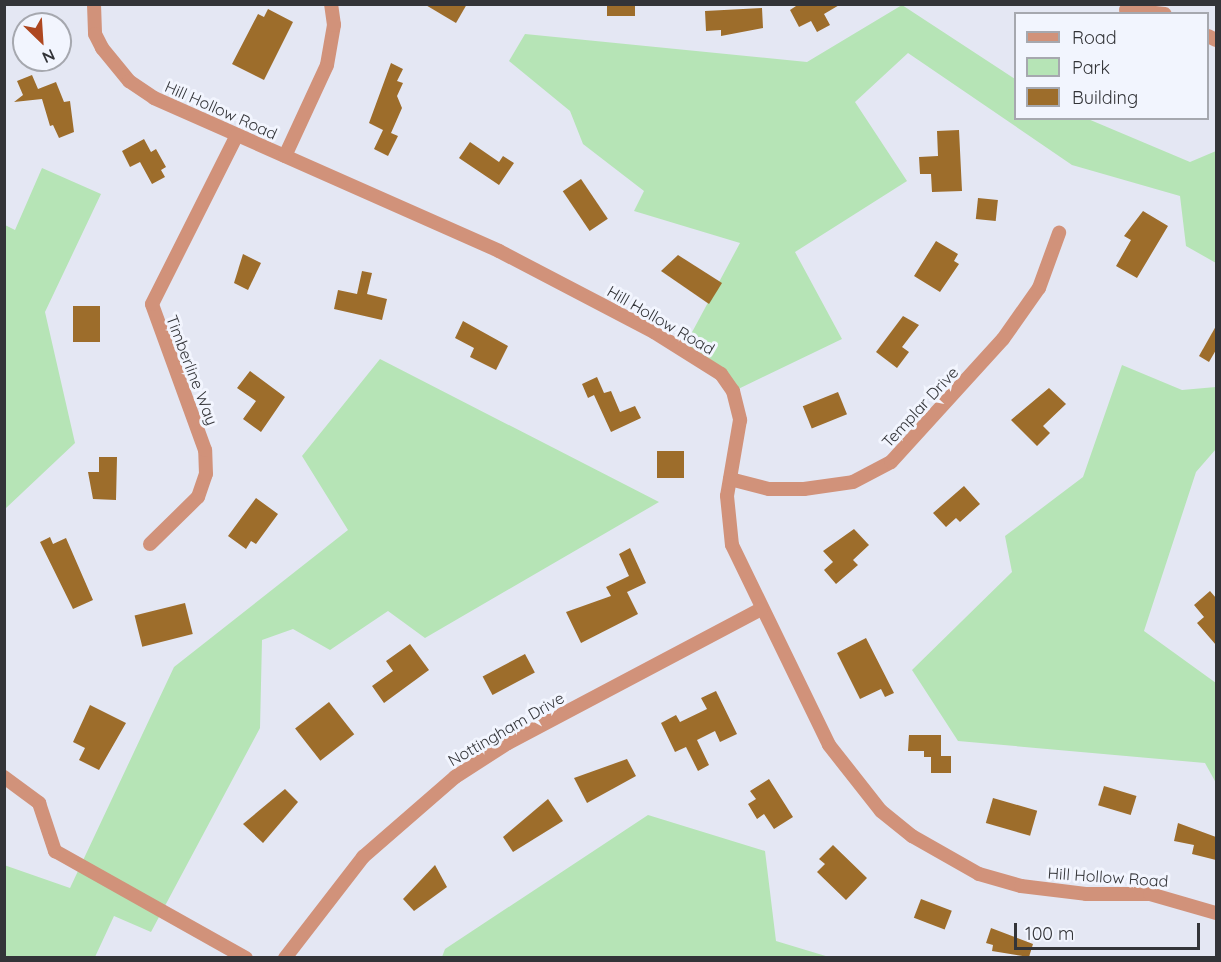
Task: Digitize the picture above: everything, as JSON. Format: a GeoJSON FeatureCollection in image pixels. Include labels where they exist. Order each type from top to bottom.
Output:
{"type":"FeatureCollection","features":[{"type":"Feature","properties":{"kind":"street","name":"Hill Hollow Road"},"geometry":{"type":"LineString","coordinates":[[94,4],[95,34],[129,81],[154,98],[499,251],[654,333],[721,374],[733,391],[740,420],[730,479],[727,524],[732,545],[761,609],[829,745],[873,803],[912,836],[979,874],[1021,886],[1086,894],[1150,894],[1216,913]]}},
{"type":"Feature","properties":{"kind":"street"},"geometry":{"type":"LineString","coordinates":[[285,156],[327,65],[334,25],[332,4]]}},
{"type":"Feature","properties":{"kind":"street"},"geometry":{"type":"LineString","coordinates":[[1126,10],[1146,12]]}},
{"type":"Feature","properties":{"kind":"street","name":"Timberline Way"},"geometry":{"type":"LineString","coordinates":[[150,544],[198,497],[206,474],[205,450],[152,304],[237,135]]}},
{"type":"Feature","properties":{"kind":"street","name":"Templar Drive"},"geometry":{"type":"LineString","coordinates":[[730,479],[769,489],[804,489],[853,482],[891,462],[1003,339],[1038,288],[1059,233]]}},
{"type":"Feature","properties":{"kind":"street","name":"Nottingham Drive"},"geometry":{"type":"LineString","coordinates":[[285,957],[363,857],[455,777],[508,743],[761,609]]}},
{"type":"Feature","properties":{"kind":"street"},"geometry":{"type":"LineString","coordinates":[[4,777],[39,803],[55,851],[246,957]]}},
{"type":"Feature","properties":{"kind":"green space"},"geometry":{"type":"Polygon","coordinates":[[[902,5],[1014,78],[1014,120],[1090,120],[1190,162],[1216,151],[1216,263],[1186,246],[1180,196],[1072,165],[908,53],[855,102],[907,181],[795,252],[842,339],[732,392],[683,349],[740,243],[634,211],[644,191],[583,144],[570,111],[509,61],[525,34],[807,62],[902,5]]]}},
{"type":"Feature","properties":{"kind":"green space"},"geometry":{"type":"Polygon","coordinates":[[[42,168],[101,194],[45,312],[75,443],[5,509],[5,225],[15,230],[42,168]]]}},
{"type":"Feature","properties":{"kind":"green space"},"geometry":{"type":"Polygon","coordinates":[[[380,359],[659,502],[425,638],[388,611],[330,650],[293,629],[262,640],[260,728],[151,932],[114,916],[95,957],[5,957],[4,865],[70,888],[174,667],[348,530],[302,456],[380,359]]]}},
{"type":"Feature","properties":{"kind":"green space"},"geometry":{"type":"Polygon","coordinates":[[[1122,365],[1182,390],[1216,387],[1216,449],[1196,472],[1144,631],[1216,683],[1216,783],[1205,763],[958,741],[912,670],[1012,572],[1005,536],[1083,477],[1122,365]]]}},
{"type":"Feature","properties":{"kind":"green space"},"geometry":{"type":"Polygon","coordinates":[[[648,815],[765,851],[776,941],[829,957],[442,957],[445,949],[648,815]]]}},
{"type":"Feature","properties":{"kind":"building"},"geometry":{"type":"Polygon","coordinates":[[[424,4],[467,4],[456,23],[424,4]]]}},
{"type":"Feature","properties":{"kind":"building"},"geometry":{"type":"Polygon","coordinates":[[[607,4],[635,4],[635,16],[607,16],[607,4]]]}},
{"type":"Feature","properties":{"kind":"building"},"geometry":{"type":"Polygon","coordinates":[[[799,4],[841,4],[824,14],[830,25],[817,32],[811,21],[799,27],[790,10],[799,4]]]}},
{"type":"Feature","properties":{"kind":"building"},"geometry":{"type":"Polygon","coordinates":[[[762,8],[763,28],[721,36],[721,30],[706,31],[705,11],[762,8]]]}},
{"type":"Feature","properties":{"kind":"building"},"geometry":{"type":"Polygon","coordinates":[[[268,9],[293,22],[264,80],[232,64],[258,14],[264,17],[268,9]]]}},
{"type":"Feature","properties":{"kind":"building"},"geometry":{"type":"Polygon","coordinates":[[[391,63],[403,69],[397,81],[403,83],[397,96],[402,108],[391,133],[398,136],[388,156],[374,149],[383,130],[369,123],[391,63]]]}},
{"type":"Feature","properties":{"kind":"building"},"geometry":{"type":"Polygon","coordinates":[[[32,75],[38,89],[56,82],[64,102],[70,101],[74,132],[59,138],[53,125],[50,126],[42,99],[14,102],[23,95],[17,81],[32,75]]]}},
{"type":"Feature","properties":{"kind":"building"},"geometry":{"type":"Polygon","coordinates":[[[959,130],[962,191],[932,192],[931,174],[920,174],[919,157],[938,156],[937,131],[959,130]]]}},
{"type":"Feature","properties":{"kind":"building"},"geometry":{"type":"Polygon","coordinates":[[[144,139],[151,152],[156,149],[166,167],[161,170],[165,177],[152,184],[140,162],[130,167],[122,151],[144,139]]]}},
{"type":"Feature","properties":{"kind":"building"},"geometry":{"type":"Polygon","coordinates":[[[470,142],[499,162],[503,156],[514,163],[499,185],[459,158],[470,142]]]}},
{"type":"Feature","properties":{"kind":"building"},"geometry":{"type":"Polygon","coordinates":[[[581,179],[608,219],[590,231],[563,191],[581,179]]]}},
{"type":"Feature","properties":{"kind":"building"},"geometry":{"type":"Polygon","coordinates":[[[978,198],[998,200],[996,221],[976,219],[978,198]]]}},
{"type":"Feature","properties":{"kind":"building"},"geometry":{"type":"Polygon","coordinates":[[[1143,211],[1168,226],[1137,278],[1116,266],[1131,240],[1124,236],[1143,211]]]}},
{"type":"Feature","properties":{"kind":"building"},"geometry":{"type":"Polygon","coordinates":[[[936,241],[958,254],[954,261],[959,264],[940,292],[914,276],[936,241]]]}},
{"type":"Feature","properties":{"kind":"building"},"geometry":{"type":"Polygon","coordinates":[[[243,254],[261,263],[248,290],[234,283],[243,254]]]}},
{"type":"Feature","properties":{"kind":"building"},"geometry":{"type":"Polygon","coordinates":[[[678,255],[722,283],[709,304],[661,271],[678,255]]]}},
{"type":"Feature","properties":{"kind":"building"},"geometry":{"type":"Polygon","coordinates":[[[362,271],[372,273],[367,294],[387,299],[382,320],[334,309],[338,290],[357,294],[362,271]]]}},
{"type":"Feature","properties":{"kind":"building"},"geometry":{"type":"Polygon","coordinates":[[[73,306],[100,306],[100,342],[73,342],[73,306]]]}},
{"type":"Feature","properties":{"kind":"building"},"geometry":{"type":"Polygon","coordinates":[[[903,316],[919,325],[902,347],[909,352],[897,368],[876,352],[903,316]]]}},
{"type":"Feature","properties":{"kind":"building"},"geometry":{"type":"Polygon","coordinates":[[[463,321],[508,346],[496,370],[470,357],[474,348],[455,338],[463,321]]]}},
{"type":"Feature","properties":{"kind":"building"},"geometry":{"type":"Polygon","coordinates":[[[1216,326],[1216,350],[1209,362],[1199,356],[1216,326]]]}},
{"type":"Feature","properties":{"kind":"building"},"geometry":{"type":"Polygon","coordinates":[[[250,371],[285,397],[261,432],[243,419],[256,401],[237,388],[250,371]]]}},
{"type":"Feature","properties":{"kind":"building"},"geometry":{"type":"Polygon","coordinates":[[[597,377],[604,393],[611,391],[620,412],[635,406],[641,418],[611,432],[594,395],[588,398],[582,384],[597,377]]]}},
{"type":"Feature","properties":{"kind":"building"},"geometry":{"type":"Polygon","coordinates":[[[1049,388],[1066,404],[1043,426],[1050,433],[1037,446],[1011,420],[1049,388]]]}},
{"type":"Feature","properties":{"kind":"building"},"geometry":{"type":"Polygon","coordinates":[[[838,392],[847,414],[812,428],[803,406],[838,392]]]}},
{"type":"Feature","properties":{"kind":"building"},"geometry":{"type":"Polygon","coordinates":[[[657,451],[684,451],[684,478],[657,478],[657,451]]]}},
{"type":"Feature","properties":{"kind":"building"},"geometry":{"type":"Polygon","coordinates":[[[99,457],[117,457],[116,500],[93,499],[88,472],[99,472],[99,457]]]}},
{"type":"Feature","properties":{"kind":"building"},"geometry":{"type":"Polygon","coordinates":[[[964,486],[980,504],[960,522],[956,518],[946,527],[933,513],[964,486]]]}},
{"type":"Feature","properties":{"kind":"building"},"geometry":{"type":"Polygon","coordinates":[[[256,498],[278,514],[256,544],[251,541],[246,549],[228,536],[256,498]]]}},
{"type":"Feature","properties":{"kind":"building"},"geometry":{"type":"Polygon","coordinates":[[[854,529],[869,545],[853,560],[858,565],[836,584],[824,570],[833,562],[823,551],[854,529]]]}},
{"type":"Feature","properties":{"kind":"building"},"geometry":{"type":"Polygon","coordinates":[[[50,537],[53,544],[66,538],[93,600],[73,609],[40,542],[50,537]]]}},
{"type":"Feature","properties":{"kind":"building"},"geometry":{"type":"Polygon","coordinates":[[[630,548],[646,583],[627,592],[638,614],[581,643],[566,612],[611,596],[606,587],[629,576],[619,554],[630,548]]]}},
{"type":"Feature","properties":{"kind":"building"},"geometry":{"type":"Polygon","coordinates":[[[1210,591],[1216,598],[1216,645],[1197,623],[1204,617],[1194,605],[1210,591]]]}},
{"type":"Feature","properties":{"kind":"building"},"geometry":{"type":"Polygon","coordinates":[[[185,603],[193,634],[142,647],[135,616],[185,603]]]}},
{"type":"Feature","properties":{"kind":"building"},"geometry":{"type":"Polygon","coordinates":[[[866,638],[894,693],[885,697],[881,689],[860,699],[837,653],[866,638]]]}},
{"type":"Feature","properties":{"kind":"building"},"geometry":{"type":"Polygon","coordinates":[[[410,644],[429,670],[384,703],[372,686],[393,671],[386,661],[410,644]]]}},
{"type":"Feature","properties":{"kind":"building"},"geometry":{"type":"Polygon","coordinates":[[[525,654],[535,673],[492,695],[483,677],[525,654]]]}},
{"type":"Feature","properties":{"kind":"building"},"geometry":{"type":"Polygon","coordinates":[[[716,691],[737,734],[720,742],[715,731],[697,740],[709,765],[698,771],[686,747],[675,752],[661,723],[676,715],[680,722],[707,709],[701,698],[716,691]]]}},
{"type":"Feature","properties":{"kind":"building"},"geometry":{"type":"Polygon","coordinates":[[[329,702],[354,734],[320,761],[295,728],[329,702]]]}},
{"type":"Feature","properties":{"kind":"building"},"geometry":{"type":"Polygon","coordinates":[[[90,705],[126,723],[99,770],[79,760],[85,748],[73,742],[90,705]]]}},
{"type":"Feature","properties":{"kind":"building"},"geometry":{"type":"Polygon","coordinates":[[[909,735],[941,735],[941,756],[951,756],[951,773],[931,773],[931,757],[924,757],[924,751],[908,751],[909,735]]]}},
{"type":"Feature","properties":{"kind":"building"},"geometry":{"type":"Polygon","coordinates":[[[627,759],[636,776],[587,803],[574,778],[627,759]]]}},
{"type":"Feature","properties":{"kind":"building"},"geometry":{"type":"Polygon","coordinates":[[[769,779],[793,817],[774,829],[764,814],[757,819],[748,804],[756,799],[750,791],[769,779]]]}},
{"type":"Feature","properties":{"kind":"building"},"geometry":{"type":"Polygon","coordinates":[[[1104,786],[1137,796],[1131,815],[1098,805],[1104,786]]]}},
{"type":"Feature","properties":{"kind":"building"},"geometry":{"type":"Polygon","coordinates":[[[285,789],[298,802],[263,843],[243,824],[285,789]]]}},
{"type":"Feature","properties":{"kind":"building"},"geometry":{"type":"Polygon","coordinates":[[[993,798],[1037,811],[1030,836],[986,823],[993,798]]]}},
{"type":"Feature","properties":{"kind":"building"},"geometry":{"type":"Polygon","coordinates":[[[548,799],[563,821],[513,852],[503,837],[548,799]]]}},
{"type":"Feature","properties":{"kind":"building"},"geometry":{"type":"Polygon","coordinates":[[[1178,823],[1216,837],[1216,860],[1192,854],[1194,845],[1174,841],[1178,823]]]}},
{"type":"Feature","properties":{"kind":"building"},"geometry":{"type":"Polygon","coordinates":[[[833,845],[867,878],[846,900],[817,872],[825,864],[819,859],[833,845]]]}},
{"type":"Feature","properties":{"kind":"building"},"geometry":{"type":"Polygon","coordinates":[[[435,865],[447,887],[414,911],[403,899],[435,865]]]}},
{"type":"Feature","properties":{"kind":"building"},"geometry":{"type":"Polygon","coordinates":[[[921,899],[952,911],[945,929],[914,918],[921,899]]]}},
{"type":"Feature","properties":{"kind":"building"},"geometry":{"type":"Polygon","coordinates":[[[991,928],[1033,944],[1029,957],[992,951],[993,945],[986,943],[991,928]]]}}]}
